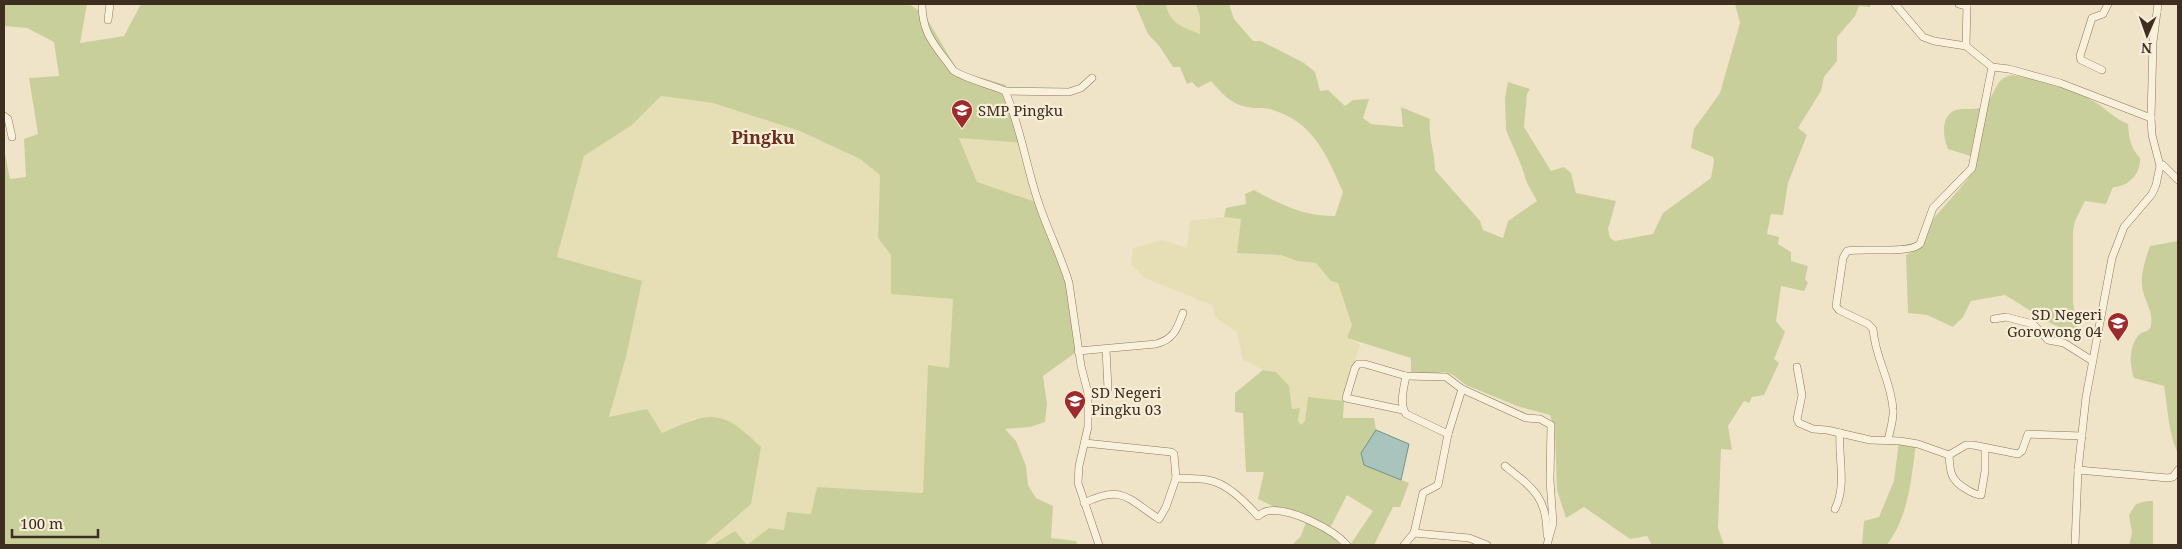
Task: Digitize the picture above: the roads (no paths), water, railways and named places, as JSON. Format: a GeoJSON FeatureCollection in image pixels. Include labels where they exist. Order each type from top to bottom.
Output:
{"type":"FeatureCollection","features":[{"type":"Feature","properties":{"kind":"street"},"geometry":{"type":"LineString","coordinates":[[108,20],[110,4]]}},
{"type":"Feature","properties":{"kind":"street"},"geometry":{"type":"LineString","coordinates":[[922,4],[922,20],[926,32],[953,70],[958,74],[985,82],[1005,91],[1069,92],[1081,88],[1092,78]]}},
{"type":"Feature","properties":{"kind":"street"},"geometry":{"type":"LineString","coordinates":[[1895,4],[1923,37],[1934,41],[1966,46],[1992,67],[2009,69],[2060,83],[2151,118]]}},
{"type":"Feature","properties":{"kind":"street"},"geometry":{"type":"LineString","coordinates":[[1959,4],[1967,5],[1966,46]]}},
{"type":"Feature","properties":{"kind":"street"},"geometry":{"type":"LineString","coordinates":[[2102,70],[2081,60],[2080,56],[2092,18],[2103,14],[2108,4]]}},
{"type":"Feature","properties":{"kind":"street"},"geometry":{"type":"LineString","coordinates":[[2075,545],[2078,470],[2082,436],[2092,360],[2112,258],[2124,227],[2148,200],[2156,185],[2160,166],[2152,134],[2151,118],[2153,42],[2158,4]]}},
{"type":"Feature","properties":{"kind":"street"},"geometry":{"type":"LineString","coordinates":[[1888,440],[1894,409],[1889,388],[1875,352],[1873,329],[1868,324],[1839,310],[1836,306],[1843,258],[1847,251],[1857,249],[1911,248],[1920,244],[1933,208],[1972,168],[1992,67]]}},
{"type":"Feature","properties":{"kind":"street"},"geometry":{"type":"LineString","coordinates":[[1005,91],[1038,203],[1070,283],[1078,351],[1088,393],[1088,426],[1079,466],[1078,483],[1099,545]]}},
{"type":"Feature","properties":{"kind":"street"},"geometry":{"type":"LineString","coordinates":[[4,116],[8,119],[12,137]]}},
{"type":"Feature","properties":{"kind":"street"},"geometry":{"type":"LineString","coordinates":[[2163,165],[2178,180]]}},
{"type":"Feature","properties":{"kind":"street"},"geometry":{"type":"LineString","coordinates":[[1078,351],[1156,344],[1167,341],[1177,330],[1183,313]]}},
{"type":"Feature","properties":{"kind":"street"},"geometry":{"type":"LineString","coordinates":[[1994,319],[2006,317],[2033,324],[2048,340],[2064,343],[2092,360]]}},
{"type":"Feature","properties":{"kind":"street"},"geometry":{"type":"LineString","coordinates":[[1088,393],[1103,392],[1108,389],[1106,349]]}},
{"type":"Feature","properties":{"kind":"street"},"geometry":{"type":"LineString","coordinates":[[1448,434],[1406,414],[1403,410],[1346,398],[1355,368],[1358,364],[1364,364],[1406,376],[1446,377],[1462,389],[1526,418],[1540,419],[1551,425],[1550,480],[1553,523],[1547,543]]}},
{"type":"Feature","properties":{"kind":"street"},"geometry":{"type":"LineString","coordinates":[[1797,367],[1802,395],[1797,411],[1799,423],[1813,429],[1870,440],[1918,444],[1949,455]]}},
{"type":"Feature","properties":{"kind":"street"},"geometry":{"type":"LineString","coordinates":[[1403,410],[1406,376]]}},
{"type":"Feature","properties":{"kind":"street"},"geometry":{"type":"LineString","coordinates":[[1404,545],[1414,533],[1423,493],[1438,485],[1448,434],[1462,389]]}},
{"type":"Feature","properties":{"kind":"street"},"geometry":{"type":"LineString","coordinates":[[1835,509],[1839,502],[1842,468],[1838,450],[1840,433]]}},
{"type":"Feature","properties":{"kind":"street"},"geometry":{"type":"LineString","coordinates":[[1949,455],[1966,445],[2018,454],[2022,451],[2028,434],[2082,436]]}},
{"type":"Feature","properties":{"kind":"street"},"geometry":{"type":"LineString","coordinates":[[1084,503],[1104,494],[1122,494],[1159,518],[1166,507],[1176,478],[1174,454],[1171,452],[1085,443]]}},
{"type":"Feature","properties":{"kind":"street"},"geometry":{"type":"LineString","coordinates":[[1949,455],[1951,477],[1956,483],[1976,495],[1981,495],[1985,472],[1985,448]]}},
{"type":"Feature","properties":{"kind":"street"},"geometry":{"type":"LineString","coordinates":[[1505,466],[1534,489],[1541,499],[1547,518],[1547,543]]}},
{"type":"Feature","properties":{"kind":"street"},"geometry":{"type":"LineString","coordinates":[[2078,470],[2168,478],[2173,477],[2178,470]]}},
{"type":"Feature","properties":{"kind":"street"},"geometry":{"type":"LineString","coordinates":[[1176,478],[1208,480],[1218,483],[1246,504],[1258,516],[1267,511],[1277,511],[1309,520],[1332,531],[1347,545]]}},
{"type":"Feature","properties":{"kind":"street"},"geometry":{"type":"LineString","coordinates":[[1414,533],[1469,538],[1487,545]]}},
{"type":"Feature","properties":{"kind":"water"},"geometry":{"type":"Polygon","coordinates":[[[1376,430],[1409,444],[1401,480],[1364,465],[1361,453],[1376,430]]]}},
{"type":"Feature","properties":{"kind":"place","name":"SMP Pingku"},"geometry":{"type":"Point","coordinates":[962,129]}},
{"type":"Feature","properties":{"kind":"place","name":"SD Negeri Gorowong 04"},"geometry":{"type":"Point","coordinates":[2118,342]}},
{"type":"Feature","properties":{"kind":"place","name":"SD Negeri Pingku 03"},"geometry":{"type":"Point","coordinates":[1075,420]}},
{"type":"Feature","properties":{"kind":"district","name":"Pingku"},"geometry":{"type":"Point","coordinates":[763,137]}}]}
